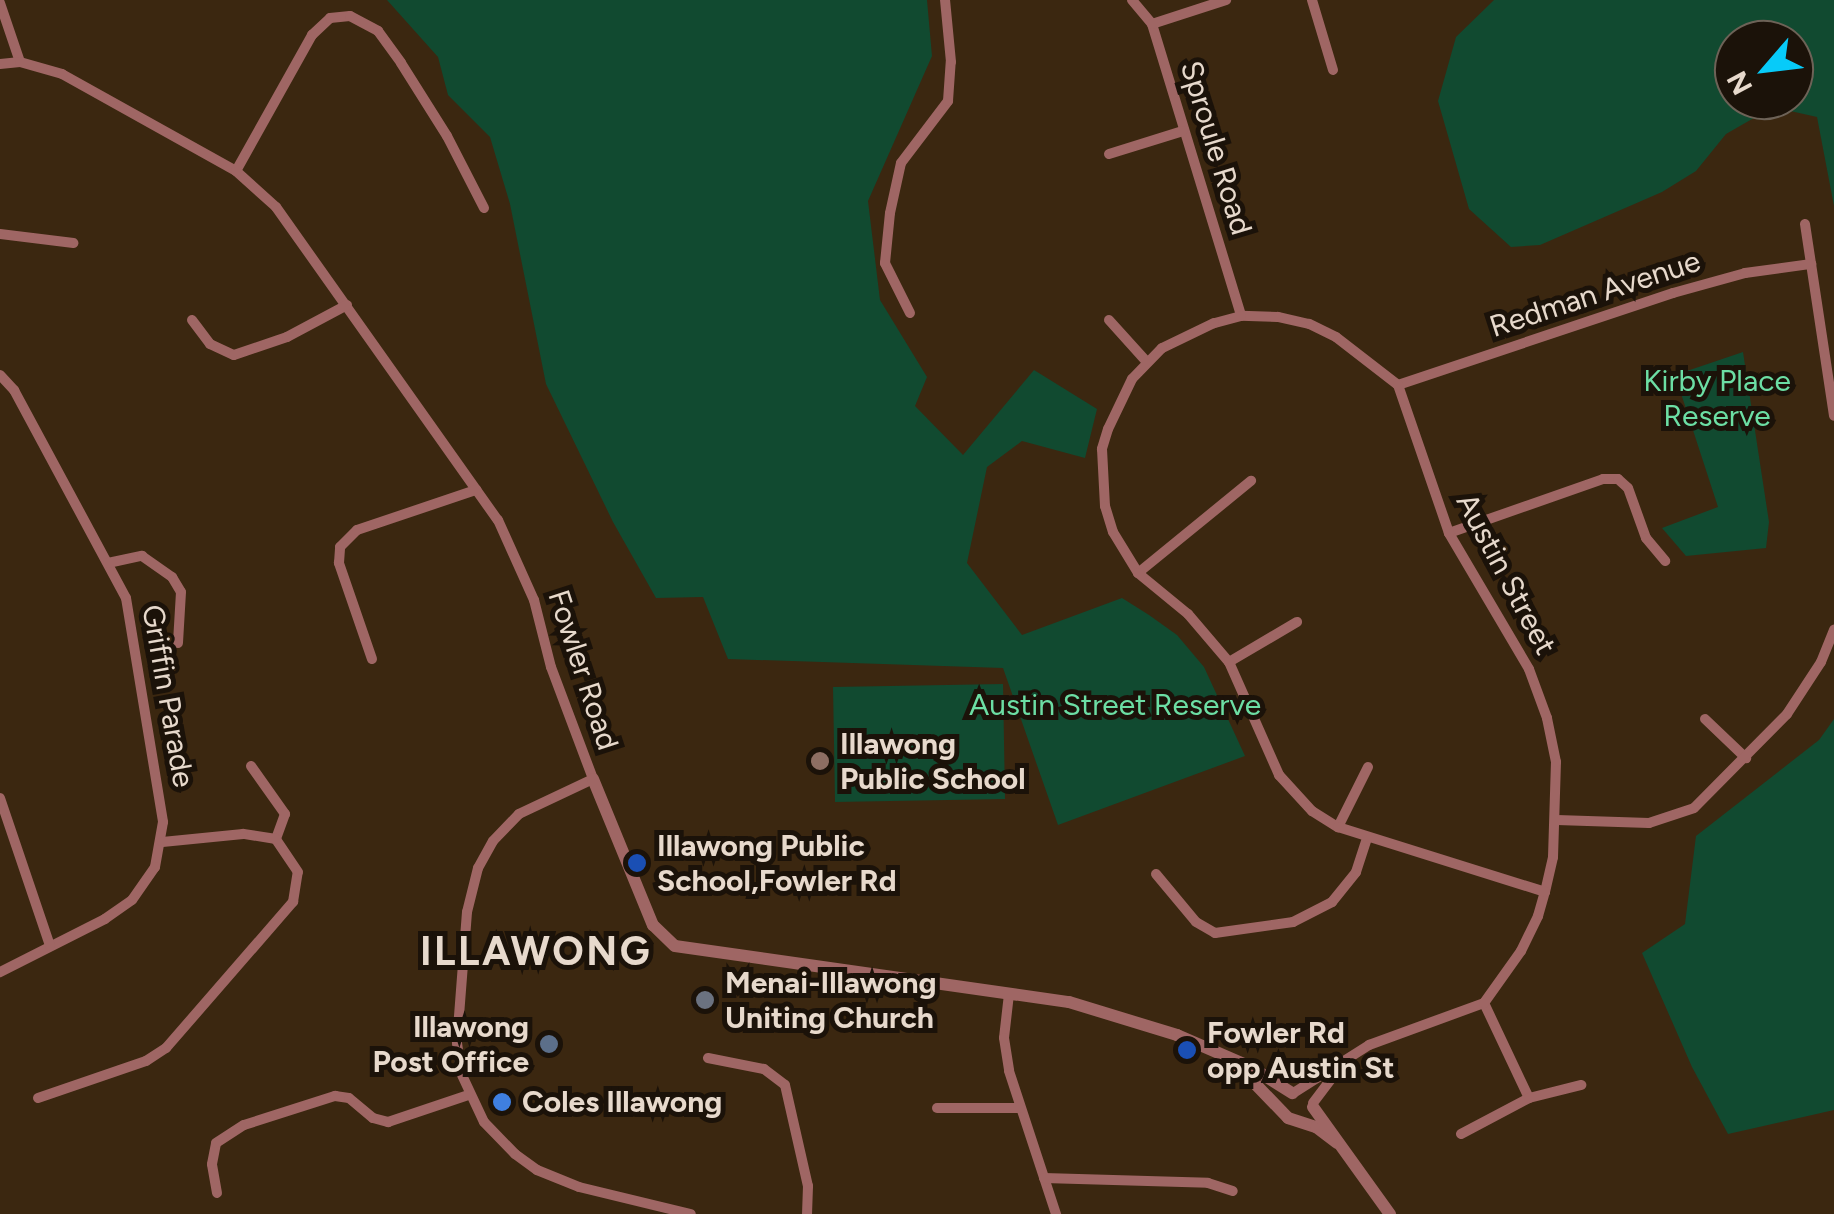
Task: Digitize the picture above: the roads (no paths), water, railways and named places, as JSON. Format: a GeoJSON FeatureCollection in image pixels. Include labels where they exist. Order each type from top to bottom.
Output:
{"type":"FeatureCollection","features":[{"type":"Feature","properties":{"kind":"street"},"geometry":{"type":"LineString","coordinates":[[910,313],[885,263],[890,213],[901,163],[948,100],[951,62],[944,0]]}},
{"type":"Feature","properties":{"kind":"street","name":"Sproule Road"},"geometry":{"type":"LineString","coordinates":[[1132,0],[1152,24],[1241,316]]}},
{"type":"Feature","properties":{"kind":"street"},"geometry":{"type":"LineString","coordinates":[[1152,24],[1226,0]]}},
{"type":"Feature","properties":{"kind":"street"},"geometry":{"type":"LineString","coordinates":[[1312,0],[1333,70]]}},
{"type":"Feature","properties":{"kind":"street"},"geometry":{"type":"LineString","coordinates":[[0,3],[20,62]]}},
{"type":"Feature","properties":{"kind":"street"},"geometry":{"type":"LineString","coordinates":[[236,171],[312,35],[330,18],[350,16],[378,31],[401,62],[447,136],[484,208]]}},
{"type":"Feature","properties":{"kind":"street","name":"Fowler Road"},"geometry":{"type":"LineString","coordinates":[[0,64],[20,62],[62,74],[236,171],[276,207],[476,490],[520,562],[558,688],[593,779],[650,919],[670,944],[1118,1014],[1235,1062],[1293,1092]]}},
{"type":"Feature","properties":{"kind":"street"},"geometry":{"type":"LineString","coordinates":[[1109,154],[1183,131]]}},
{"type":"Feature","properties":{"kind":"street"},"geometry":{"type":"LineString","coordinates":[[1805,224],[1834,416]]}},
{"type":"Feature","properties":{"kind":"street"},"geometry":{"type":"LineString","coordinates":[[0,234],[73,243]]}},
{"type":"Feature","properties":{"kind":"street","name":"Redman Avenue"},"geometry":{"type":"LineString","coordinates":[[1398,385],[1673,294],[1744,274],[1811,264]]}},
{"type":"Feature","properties":{"kind":"street"},"geometry":{"type":"LineString","coordinates":[[192,320],[210,344],[234,355],[287,337],[348,305]]}},
{"type":"Feature","properties":{"kind":"street","name":"Austin Street"},"geometry":{"type":"LineString","coordinates":[[1484,1003],[1521,951],[1545,892],[1557,820],[1556,762],[1547,718],[1530,669],[1449,533],[1398,385],[1356,348],[1309,324],[1241,316],[1187,333],[1146,361],[1120,402],[1102,449],[1105,506],[1124,554],[1138,573],[1188,614],[1229,662],[1279,775],[1312,811],[1338,827],[1366,839],[1545,892]]}},
{"type":"Feature","properties":{"kind":"street"},"geometry":{"type":"LineString","coordinates":[[1108,320],[1146,361]]}},
{"type":"Feature","properties":{"kind":"street","name":"Griffin Parade"},"geometry":{"type":"LineString","coordinates":[[0,374],[14,390],[108,563],[130,612],[162,805],[162,842],[149,878],[132,900],[0,972]]}},
{"type":"Feature","properties":{"kind":"street"},"geometry":{"type":"LineString","coordinates":[[1449,533],[1603,479],[1618,479],[1628,488],[1646,538],[1665,561]]}},
{"type":"Feature","properties":{"kind":"street"},"geometry":{"type":"LineString","coordinates":[[1138,573],[1251,481]]}},
{"type":"Feature","properties":{"kind":"street"},"geometry":{"type":"LineString","coordinates":[[372,659],[339,562],[340,547],[357,530],[476,490]]}},
{"type":"Feature","properties":{"kind":"street"},"geometry":{"type":"LineString","coordinates":[[108,563],[142,556],[172,577],[181,592],[178,643]]}},
{"type":"Feature","properties":{"kind":"street"},"geometry":{"type":"LineString","coordinates":[[1229,662],[1297,622]]}},
{"type":"Feature","properties":{"kind":"street"},"geometry":{"type":"LineString","coordinates":[[1557,820],[1648,823],[1676,816],[1711,795],[1804,690],[1834,630]]}},
{"type":"Feature","properties":{"kind":"street"},"geometry":{"type":"LineString","coordinates":[[1705,719],[1746,758]]}},
{"type":"Feature","properties":{"kind":"street"},"geometry":{"type":"LineString","coordinates":[[251,766],[285,814],[276,839]]}},
{"type":"Feature","properties":{"kind":"street"},"geometry":{"type":"LineString","coordinates":[[1338,827],[1368,768]]}},
{"type":"Feature","properties":{"kind":"street"},"geometry":{"type":"LineString","coordinates":[[593,779],[519,814],[493,841],[478,868],[466,912],[457,1043],[468,1095],[494,1134],[537,1170],[579,1187],[691,1214]]}},
{"type":"Feature","properties":{"kind":"street"},"geometry":{"type":"LineString","coordinates":[[0,798],[50,946]]}},
{"type":"Feature","properties":{"kind":"street"},"geometry":{"type":"LineString","coordinates":[[38,1098],[146,1060],[176,1040],[293,902],[298,872],[276,839],[243,834],[162,842]]}},
{"type":"Feature","properties":{"kind":"street"},"geometry":{"type":"LineString","coordinates":[[1156,874],[1196,922],[1215,933],[1293,922],[1332,902],[1356,872],[1366,839]]}},
{"type":"Feature","properties":{"kind":"street"},"geometry":{"type":"LineString","coordinates":[[1009,994],[1004,1050],[1056,1214]]}},
{"type":"Feature","properties":{"kind":"street"},"geometry":{"type":"LineString","coordinates":[[1338,1143],[1284,1112],[1285,1099],[1369,1045],[1484,1003],[1529,1098]]}},
{"type":"Feature","properties":{"kind":"street"},"geometry":{"type":"LineString","coordinates":[[1298,1122],[1309,1117],[1313,1105],[1348,1057]]}},
{"type":"Feature","properties":{"kind":"street"},"geometry":{"type":"LineString","coordinates":[[708,1058],[764,1069],[785,1084],[806,1172],[807,1214]]}},
{"type":"Feature","properties":{"kind":"street","name":"Fowler Road"},"geometry":{"type":"LineString","coordinates":[[1235,1062],[1284,1112]]}},
{"type":"Feature","properties":{"kind":"street"},"geometry":{"type":"LineString","coordinates":[[1461,1134],[1529,1098],[1582,1085]]}},
{"type":"Feature","properties":{"kind":"street"},"geometry":{"type":"LineString","coordinates":[[1293,1092],[1306,1094],[1390,1214]]}},
{"type":"Feature","properties":{"kind":"street"},"geometry":{"type":"LineString","coordinates":[[218,1193],[214,1149],[221,1137],[244,1125],[335,1096],[349,1098],[373,1118],[388,1122],[468,1095]]}},
{"type":"Feature","properties":{"kind":"street"},"geometry":{"type":"LineString","coordinates":[[937,1108],[1020,1108]]}},
{"type":"Feature","properties":{"kind":"street"},"geometry":{"type":"LineString","coordinates":[[1044,1178],[1208,1183],[1233,1190]]}},
{"type":"Feature","properties":{"kind":"place","name":"Illawong Public School"},"geometry":{"type":"Point","coordinates":[820,761]}},
{"type":"Feature","properties":{"kind":"place","name":"Illawong Public School,Fowler Rd"},"geometry":{"type":"Point","coordinates":[637,863]}},
{"type":"Feature","properties":{"kind":"place","name":"Menai-Illawong Uniting Church"},"geometry":{"type":"Point","coordinates":[705,1000]}},
{"type":"Feature","properties":{"kind":"place","name":"Illawong Post Office"},"geometry":{"type":"Point","coordinates":[549,1044]}},
{"type":"Feature","properties":{"kind":"place","name":"Fowler Rd opp Austin St"},"geometry":{"type":"Point","coordinates":[1187,1050]}},
{"type":"Feature","properties":{"kind":"place","name":"Coles Illawong"},"geometry":{"type":"Point","coordinates":[502,1102]}},
{"type":"Feature","properties":{"kind":"district","name":"ILLAWONG"},"geometry":{"type":"Point","coordinates":[536,951]}},
{"type":"Feature","properties":{"kind":"park label","name":"Kirby Place Reserve"},"geometry":{"type":"Point","coordinates":[1717,398]}},
{"type":"Feature","properties":{"kind":"park label","name":"Austin Street Reserve"},"geometry":{"type":"Point","coordinates":[1115,705]}}]}
